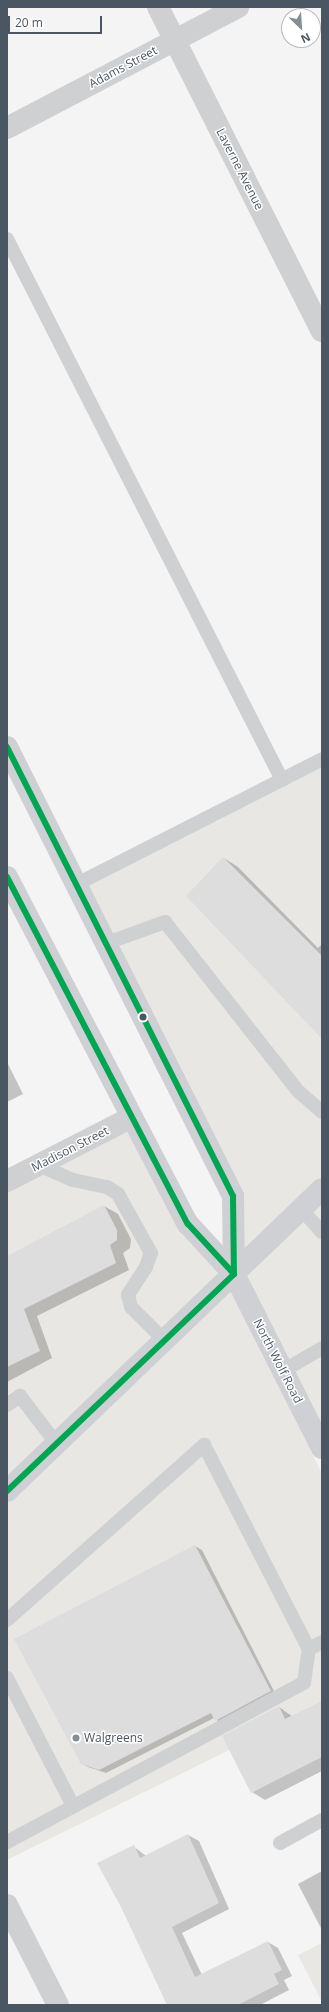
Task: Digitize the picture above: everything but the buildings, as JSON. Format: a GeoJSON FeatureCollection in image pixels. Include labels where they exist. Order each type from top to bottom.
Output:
{"type":"FeatureCollection","features":[{"type":"Feature","properties":{"kind":"main road","name":"North Wolf Road"},"geometry":{"type":"LineString","coordinates":[[7,747],[233,1196],[234,1274]]}},
{"type":"Feature","properties":{"kind":"main road","name":"North Wolf Road"},"geometry":{"type":"LineString","coordinates":[[7,876],[188,1224],[234,1274],[322,1448]]}},
{"type":"Feature","properties":{"kind":"main road"},"geometry":{"type":"LineString","coordinates":[[7,1491],[163,1339],[234,1274],[322,1189]]}},
{"type":"Feature","properties":{"kind":"street","name":"Laverne Avenue"},"geometry":{"type":"LineString","coordinates":[[158,7],[322,331]]}},
{"type":"Feature","properties":{"kind":"street","name":"Adams Street"},"geometry":{"type":"LineString","coordinates":[[7,128],[238,7]]}},
{"type":"Feature","properties":{"kind":"street","name":"Madison Street"},"geometry":{"type":"LineString","coordinates":[[7,1181],[132,1117]]}},
{"type":"Feature","properties":{"kind":"street"},"geometry":{"type":"LineString","coordinates":[[7,1905],[58,2005]]}},
{"type":"Feature","properties":{"kind":"lane"},"geometry":{"type":"LineString","coordinates":[[7,238],[282,780]]}},
{"type":"Feature","properties":{"kind":"lane"},"geometry":{"type":"LineString","coordinates":[[77,884],[322,759]]}},
{"type":"Feature","properties":{"kind":"lane"},"geometry":{"type":"LineString","coordinates":[[106,943],[165,922],[298,1091],[322,1112]]}},
{"type":"Feature","properties":{"kind":"lane"},"geometry":{"type":"LineString","coordinates":[[39,1165],[73,1180],[107,1187],[118,1194],[151,1253],[146,1267],[128,1295],[131,1307],[163,1339]]}},
{"type":"Feature","properties":{"kind":"lane"},"geometry":{"type":"LineString","coordinates":[[301,1209],[322,1232]]}},
{"type":"Feature","properties":{"kind":"lane"},"geometry":{"type":"LineString","coordinates":[[283,1371],[322,1348]]}},
{"type":"Feature","properties":{"kind":"lane"},"geometry":{"type":"LineString","coordinates":[[7,1404],[20,1396],[56,1443]]}},
{"type":"Feature","properties":{"kind":"lane"},"geometry":{"type":"LineString","coordinates":[[7,1620],[204,1444],[309,1649],[304,1683],[7,1842]]}},
{"type":"Feature","properties":{"kind":"lane"},"geometry":{"type":"LineString","coordinates":[[309,1649],[322,1642]]}},
{"type":"Feature","properties":{"kind":"lane"},"geometry":{"type":"LineString","coordinates":[[7,1678],[73,1806]]}},
{"type":"Feature","properties":{"kind":"lane"},"geometry":{"type":"LineString","coordinates":[[280,1843],[322,1820]]}},
{"type":"Feature","properties":{"kind":"shaded area"},"geometry":{"type":"Polygon","coordinates":[[[322,752],[322,1181],[241,1259],[241,1193],[81,875],[322,752]]]}},
{"type":"Feature","properties":{"kind":"shaded area"},"geometry":{"type":"Polygon","coordinates":[[[123,1115],[222,1273],[7,1487],[7,1178],[123,1115]]]}},
{"type":"Feature","properties":{"kind":"shaded area"},"geometry":{"type":"Polygon","coordinates":[[[322,1201],[322,1432],[245,1278],[322,1201]]]}},
{"type":"Feature","properties":{"kind":"shaded area"},"geometry":{"type":"Polygon","coordinates":[[[232,1288],[322,1474],[322,1704],[7,1860],[7,1502],[232,1288]]]}},
{"type":"Feature","properties":{"kind":"shaded area"},"geometry":{"type":"Polygon","coordinates":[[[322,1943],[322,2002],[298,1955],[322,1943]]]}},
{"type":"Feature","properties":{"kind":"transit line"},"geometry":{"type":"LineString","coordinates":[[7,747],[233,1196],[234,1274]]}},
{"type":"Feature","properties":{"kind":"transit line"},"geometry":{"type":"LineString","coordinates":[[7,877],[188,1224],[234,1274]]}},
{"type":"Feature","properties":{"kind":"transit line"},"geometry":{"type":"LineString","coordinates":[[7,1491],[234,1274]]}},
{"type":"Feature","properties":{"kind":"place","name":"Walgreens"},"geometry":{"type":"Point","coordinates":[76,1738]}}]}
